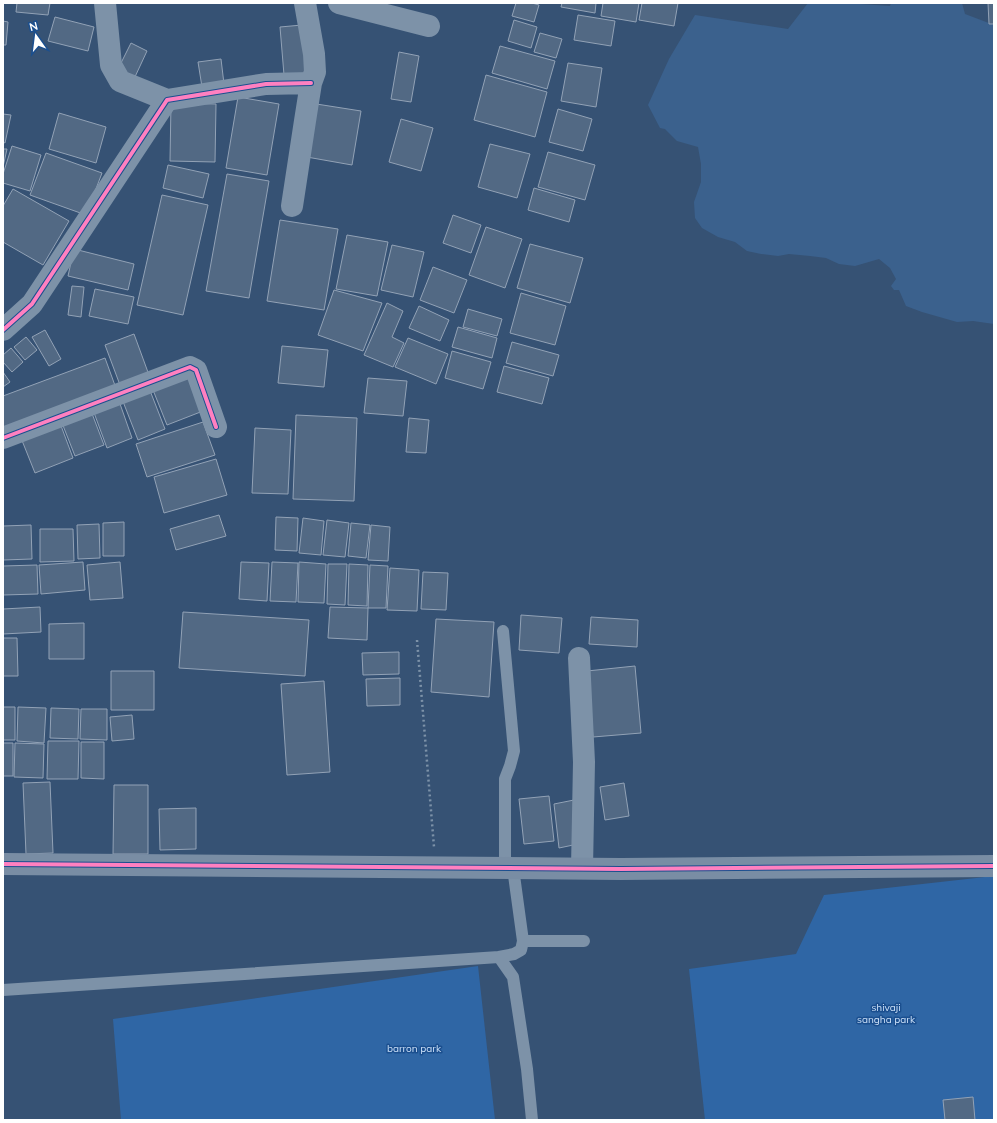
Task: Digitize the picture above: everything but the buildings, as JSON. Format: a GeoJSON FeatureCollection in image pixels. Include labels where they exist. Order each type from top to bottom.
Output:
{"type":"FeatureCollection","features":[{"type":"Feature","properties":{"kind":"street"},"geometry":{"type":"LineString","coordinates":[[106,3],[111,65],[120,81],[167,100],[266,84],[311,83]]}},
{"type":"Feature","properties":{"kind":"street"},"geometry":{"type":"LineString","coordinates":[[292,206],[311,83],[315,72],[314,54],[305,3]]}},
{"type":"Feature","properties":{"kind":"street"},"geometry":{"type":"LineString","coordinates":[[339,3],[430,26]]}},
{"type":"Feature","properties":{"kind":"street"},"geometry":{"type":"LineString","coordinates":[[3,330],[32,304],[167,100]]}},
{"type":"Feature","properties":{"kind":"street"},"geometry":{"type":"LineString","coordinates":[[3,438],[190,367],[196,370],[216,427]]}},
{"type":"Feature","properties":{"kind":"street"},"geometry":{"type":"LineString","coordinates":[[578,658],[584,762],[582,868]]}},
{"type":"Feature","properties":{"kind":"street"},"geometry":{"type":"LineString","coordinates":[[3,864],[435,868],[994,866]]}},
{"type":"Feature","properties":{"kind":"lane"},"geometry":{"type":"LineString","coordinates":[[3,990],[499,956],[514,954],[521,950],[523,941],[509,868],[505,779],[514,750],[503,632]]}},
{"type":"Feature","properties":{"kind":"lane"},"geometry":{"type":"LineString","coordinates":[[523,941],[584,941]]}},
{"type":"Feature","properties":{"kind":"lane"},"geometry":{"type":"LineString","coordinates":[[499,956],[513,977],[527,1069],[532,1120]]}},
{"type":"Feature","properties":{"kind":"path"},"geometry":{"type":"LineString","coordinates":[[417,640],[435,868]]}},
{"type":"Feature","properties":{"kind":"green space","name":"shivaji sangha park"},"geometry":{"type":"Polygon","coordinates":[[[994,876],[994,1120],[705,1120],[689,969],[796,954],[824,895],[994,876]]]}},
{"type":"Feature","properties":{"kind":"green space","name":"barron park"},"geometry":{"type":"Polygon","coordinates":[[[478,966],[495,1120],[121,1120],[113,1019],[478,966]]]}},
{"type":"Feature","properties":{"kind":"shaded area"},"geometry":{"type":"Polygon","coordinates":[[[808,3],[845,3],[890,6],[891,3],[962,3],[965,14],[994,25],[994,324],[973,321],[957,322],[906,306],[899,290],[894,290],[891,286],[896,279],[890,268],[879,259],[855,266],[839,264],[826,258],[789,254],[778,256],[747,251],[735,242],[718,237],[702,228],[695,218],[694,202],[701,182],[701,164],[698,147],[677,141],[665,129],[660,128],[648,105],[669,59],[695,15],[788,29],[808,3]]]}},
{"type":"Feature","properties":{"kind":"cycle path"},"geometry":{"type":"LineString","coordinates":[[3,330],[32,304],[167,100],[266,84],[311,83]]}},
{"type":"Feature","properties":{"kind":"cycle path"},"geometry":{"type":"LineString","coordinates":[[3,438],[190,367],[196,370],[216,427]]}},
{"type":"Feature","properties":{"kind":"cycle path"},"geometry":{"type":"LineString","coordinates":[[3,864],[621,869],[994,866]]}}]}
